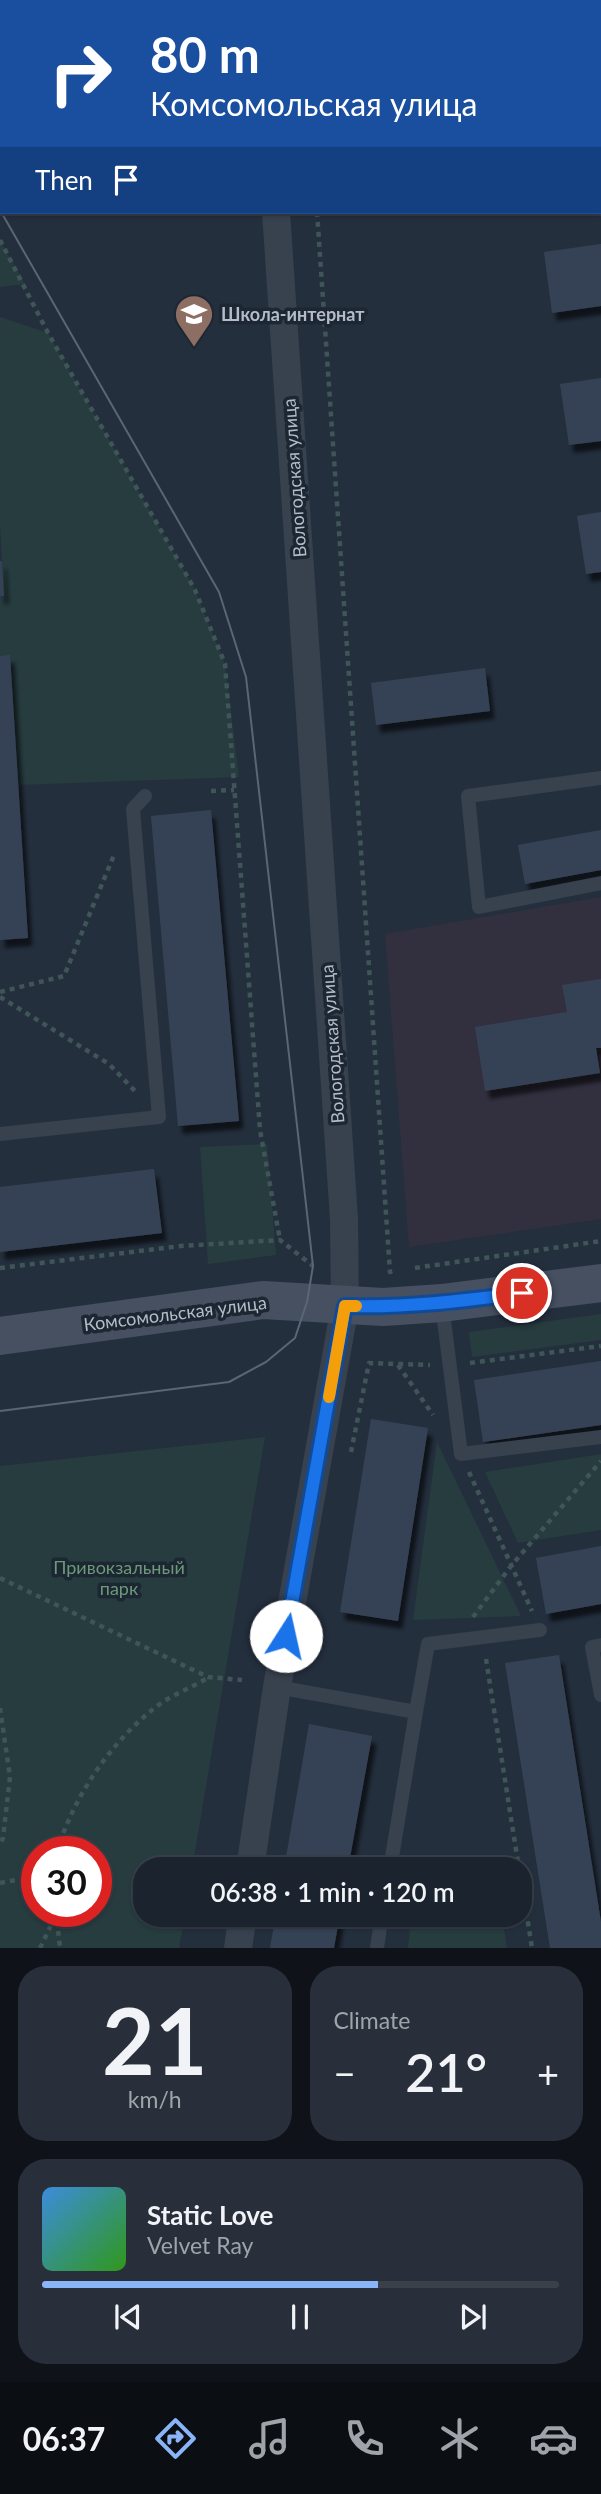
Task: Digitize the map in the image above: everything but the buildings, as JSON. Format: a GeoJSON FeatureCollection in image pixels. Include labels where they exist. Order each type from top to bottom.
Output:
{"type":"FeatureCollection","features":[{"type":"Feature","properties":{"kind":"street","name":"Вологодская улица"},"geometry":{"type":"LineString","coordinates":[[252,1857],[277,1688],[345,1306],[344,1219],[276,214]]}},
{"type":"Feature","properties":{"kind":"street","name":"Комсомольская улица"},"geometry":{"type":"LineString","coordinates":[[0,1336],[263,1300],[383,1307],[442,1303],[601,1283]]}},
{"type":"Feature","properties":{"kind":"street"},"geometry":{"type":"LineString","coordinates":[[238,1948],[241,1927]]}},
{"type":"Feature","properties":{"kind":"lane"},"geometry":{"type":"LineString","coordinates":[[601,778],[468,796],[479,907],[601,883]]}},
{"type":"Feature","properties":{"kind":"lane"},"geometry":{"type":"LineString","coordinates":[[0,1134],[91,1120],[159,1117],[133,809],[145,796]]}},
{"type":"Feature","properties":{"kind":"lane"},"geometry":{"type":"LineString","coordinates":[[442,1303],[461,1454],[601,1437]]}},
{"type":"Feature","properties":{"kind":"lane"},"geometry":{"type":"LineString","coordinates":[[392,1857],[428,1644],[540,1630]]}},
{"type":"Feature","properties":{"kind":"lane"},"geometry":{"type":"LineString","coordinates":[[601,1645],[592,1647],[601,1695]]}},
{"type":"Feature","properties":{"kind":"lane"},"geometry":{"type":"LineString","coordinates":[[277,1688],[416,1713]]}},
{"type":"Feature","properties":{"kind":"lane"},"geometry":{"type":"LineString","coordinates":[[377,1948],[381,1927]]}},
{"type":"Feature","properties":{"kind":"path"},"geometry":{"type":"LineString","coordinates":[[317,214],[390,1272],[601,1241]]}},
{"type":"Feature","properties":{"kind":"path"},"geometry":{"type":"LineString","coordinates":[[0,240],[48,333],[195,590],[225,664],[260,1130],[280,1240]]}},
{"type":"Feature","properties":{"kind":"path"},"geometry":{"type":"LineString","coordinates":[[211,790],[234,790]]}},
{"type":"Feature","properties":{"kind":"path"},"geometry":{"type":"LineString","coordinates":[[0,992],[64,976],[133,809]]}},
{"type":"Feature","properties":{"kind":"path"},"geometry":{"type":"LineString","coordinates":[[0,997],[109,1064],[159,1117]]}},
{"type":"Feature","properties":{"kind":"path"},"geometry":{"type":"LineString","coordinates":[[0,1268],[181,1245],[280,1240],[313,1266]]}},
{"type":"Feature","properties":{"kind":"path"},"geometry":{"type":"LineString","coordinates":[[369,1363],[450,1366],[601,1346]]}},
{"type":"Feature","properties":{"kind":"path"},"geometry":{"type":"LineString","coordinates":[[397,1364],[461,1454],[540,1630]]}},
{"type":"Feature","properties":{"kind":"path"},"geometry":{"type":"LineString","coordinates":[[456,1641],[511,1566],[601,1461]]}},
{"type":"Feature","properties":{"kind":"path"},"geometry":{"type":"LineString","coordinates":[[0,1578],[208,1677],[242,1680]]}},
{"type":"Feature","properties":{"kind":"path"},"geometry":{"type":"LineString","coordinates":[[482,1637],[517,1857]]}},
{"type":"Feature","properties":{"kind":"path"},"geometry":{"type":"LineString","coordinates":[[62,1836],[65,1825],[99,1765],[152,1709],[208,1677]]}},
{"type":"Feature","properties":{"kind":"path"},"geometry":{"type":"LineString","coordinates":[[0,1708],[10,1777],[3,1838],[0,1843]]}},
{"type":"Feature","properties":{"kind":"path"},"geometry":{"type":"LineString","coordinates":[[0,1883],[21,1879]]}},
{"type":"Feature","properties":{"kind":"path"},"geometry":{"type":"LineString","coordinates":[[40,1948],[50,1927]]}},
{"type":"Feature","properties":{"kind":"path"},"geometry":{"type":"LineString","coordinates":[[58,1927],[60,1948]]}},
{"type":"Feature","properties":{"kind":"path"},"geometry":{"type":"LineString","coordinates":[[528,1927],[532,1948]]}},
{"type":"Feature","properties":{"kind":"shaded area"},"geometry":{"type":"Polygon","coordinates":[[[601,897],[601,1219],[409,1247],[385,934],[601,897]]]}},
{"type":"Feature","properties":{"kind":"green space"},"geometry":{"type":"Polygon","coordinates":[[[0,240],[25,284],[0,287],[0,240]]]}},
{"type":"Feature","properties":{"kind":"green space"},"geometry":{"type":"Polygon","coordinates":[[[0,317],[48,333],[195,590],[225,664],[239,777],[18,785],[10,656],[0,656],[0,596],[4,595],[0,524],[0,317]]]}},
{"type":"Feature","properties":{"kind":"green space"},"geometry":{"type":"Polygon","coordinates":[[[267,1144],[276,1255],[208,1264],[200,1147],[267,1144]]]}},
{"type":"Feature","properties":{"kind":"green space"},"geometry":{"type":"Polygon","coordinates":[[[601,1314],[601,1340],[472,1357],[469,1332],[601,1314]]]}},
{"type":"Feature","properties":{"kind":"green space","name":"Привокзальный парк"},"geometry":{"type":"Polygon","coordinates":[[[265,1437],[194,1857],[133,1857],[133,1927],[183,1927],[179,1948],[0,1948],[0,1466],[265,1437]]]}},
{"type":"Feature","properties":{"kind":"green space"},"geometry":{"type":"Polygon","coordinates":[[[437,1442],[521,1616],[413,1620],[437,1442]]]}},
{"type":"Feature","properties":{"kind":"green space"},"geometry":{"type":"Polygon","coordinates":[[[601,1454],[601,1530],[518,1543],[485,1472],[601,1454]]]}},
{"type":"Feature","properties":{"kind":"green space"},"geometry":{"type":"Polygon","coordinates":[[[504,1927],[507,1948],[408,1948],[410,1928],[504,1927]]]}},
{"type":"Feature","properties":{"kind":"tram line"},"geometry":{"type":"LineString","coordinates":[[0,1411],[229,1382],[266,1362],[295,1338],[307,1302],[313,1266],[246,677],[219,592],[2,214]]}},
{"type":"Feature","properties":{"kind":"slow traffic"},"geometry":{"type":"LineString","coordinates":[[329,1397],[345,1306],[356,1306]]}},
{"type":"Feature","properties":{"kind":"place","name":"Школа-интернат"},"geometry":{"type":"Point","coordinates":[194,348]}},
{"type":"Feature","properties":{"kind":"route"},"geometry":{"type":"LineString","coordinates":[[286,1636],[345,1306],[383,1307],[442,1303],[522,1293]]}}]}
